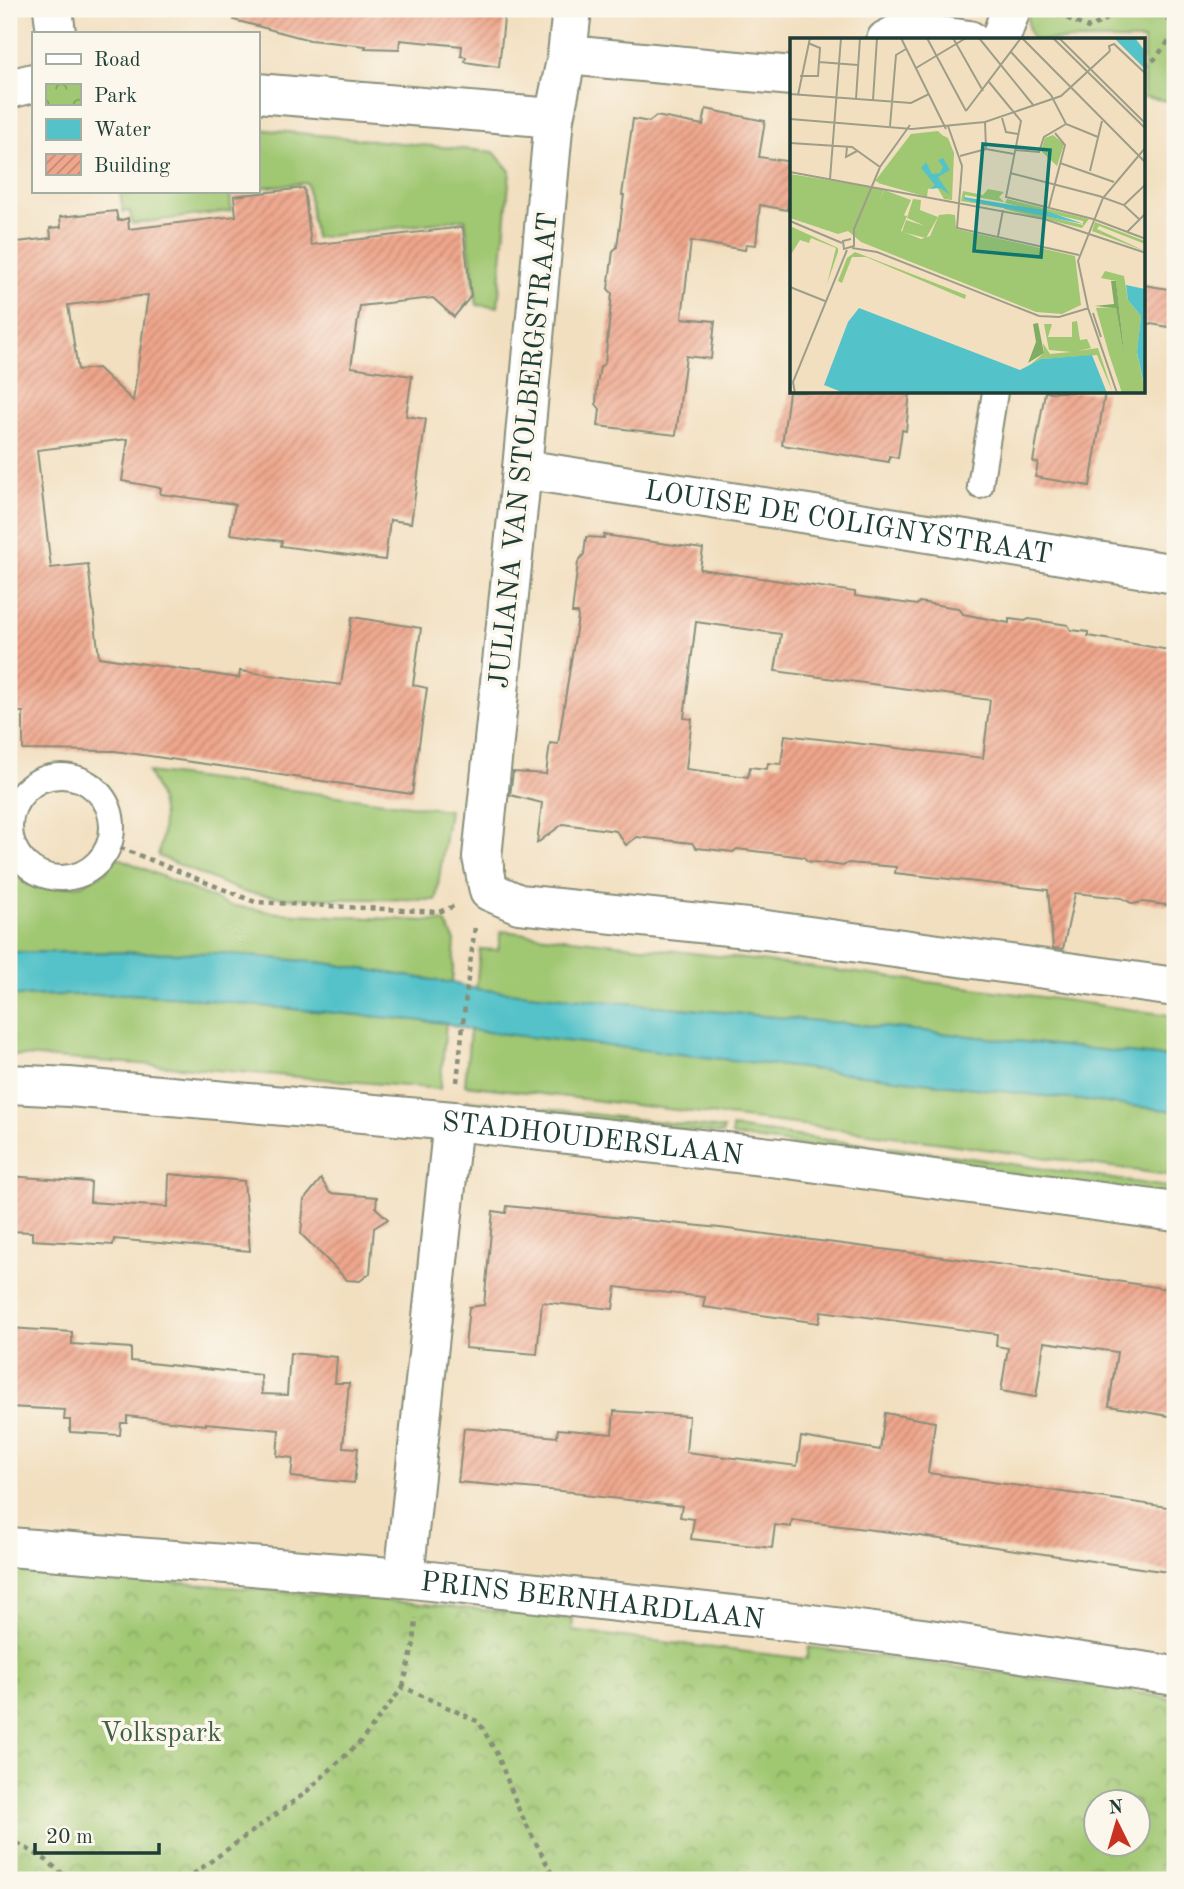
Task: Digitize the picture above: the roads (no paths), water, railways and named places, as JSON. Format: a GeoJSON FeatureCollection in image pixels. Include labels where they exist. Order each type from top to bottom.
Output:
{"type":"FeatureCollection","features":[{"type":"Feature","properties":{"kind":"street"},"geometry":{"type":"LineString","coordinates":[[53,9],[56,32]]}},
{"type":"Feature","properties":{"kind":"street","name":"JULIANA VAN STOLBERGSTRAAT"},"geometry":{"type":"LineString","coordinates":[[572,9],[567,55],[554,117],[522,469],[482,857],[489,891],[519,904],[766,930],[1175,987]]}},
{"type":"Feature","properties":{"kind":"street"},"geometry":{"type":"LineString","coordinates":[[1001,38],[1011,9]]}},
{"type":"Feature","properties":{"kind":"street"},"geometry":{"type":"LineString","coordinates":[[890,38],[903,31],[954,38]]}},
{"type":"Feature","properties":{"kind":"street"},"geometry":{"type":"LineString","coordinates":[[567,55],[790,76]]}},
{"type":"Feature","properties":{"kind":"street"},"geometry":{"type":"LineString","coordinates":[[9,89],[32,83]]}},
{"type":"Feature","properties":{"kind":"street"},"geometry":{"type":"LineString","coordinates":[[259,93],[554,117]]}},
{"type":"Feature","properties":{"kind":"street","name":"LOUISE DE COLIGNYSTRAAT"},"geometry":{"type":"LineString","coordinates":[[522,469],[1175,574]]}},
{"type":"Feature","properties":{"kind":"street","name":"STADHOUDERSLAAN"},"geometry":{"type":"LineString","coordinates":[[9,1084],[453,1121],[788,1159],[1175,1212]]}},
{"type":"Feature","properties":{"kind":"street"},"geometry":{"type":"LineString","coordinates":[[404,1578],[453,1121]]}},
{"type":"Feature","properties":{"kind":"street","name":"PRINS BERNHARDLAAN"},"geometry":{"type":"LineString","coordinates":[[9,1547],[404,1578],[871,1631],[1175,1676]]}},
{"type":"Feature","properties":{"kind":"lane"},"geometry":{"type":"LineString","coordinates":[[980,486],[995,394]]}},
{"type":"Feature","properties":{"kind":"lane"},"geometry":{"type":"LineString","coordinates":[[69,776],[88,783],[103,797],[111,815],[111,844],[105,856],[91,869],[73,877],[53,878],[34,871],[19,857],[10,839],[10,819],[17,800],[31,786],[49,777],[69,776]]}},
{"type":"Feature","properties":{"kind":"water"},"geometry":{"type":"Polygon","coordinates":[[[9,952],[219,953],[325,963],[476,989],[904,1029],[1175,1058],[1175,1111],[470,1030],[446,1023],[183,997],[129,994],[9,996],[9,952]]]}},
{"type":"Feature","properties":{"kind":"park label","name":"Volkspark"},"geometry":{"type":"Point","coordinates":[161,1731]}}]}
